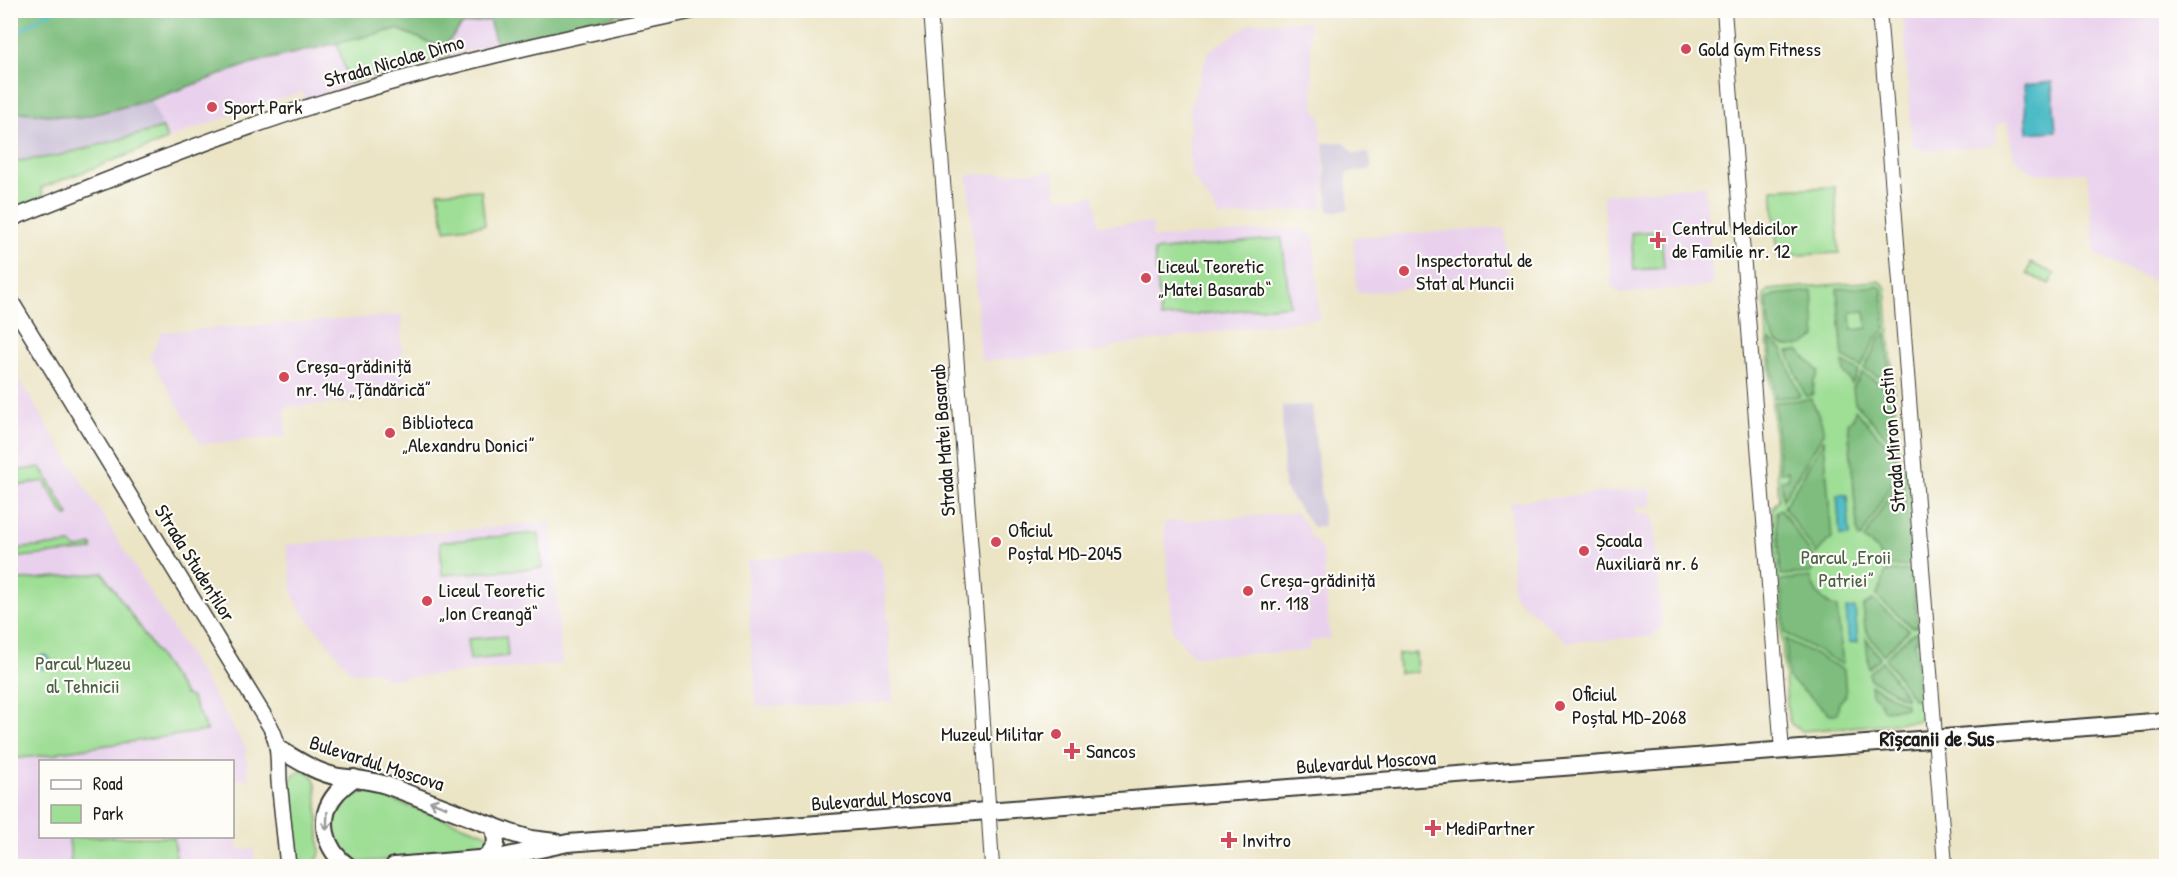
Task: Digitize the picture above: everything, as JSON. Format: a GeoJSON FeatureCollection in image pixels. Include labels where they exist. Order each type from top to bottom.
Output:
{"type":"FeatureCollection","features":[{"type":"Feature","properties":{"kind":"main road","name":"Strada Nicolae Dimo"},"geometry":{"type":"LineString","coordinates":[[10,219],[182,152],[321,103],[547,42],[696,10]]}},
{"type":"Feature","properties":{"kind":"main road","name":"Strada Studenților"},"geometry":{"type":"LineString","coordinates":[[10,300],[276,738],[279,749],[279,775],[288,867]]}},
{"type":"Feature","properties":{"kind":"main road","name":"Bulevardul Moscova"},"geometry":{"type":"LineString","coordinates":[[394,867],[519,854],[568,843],[2166,721]]}},
{"type":"Feature","properties":{"kind":"main road","name":"Bulevardul Moscova"},"geometry":{"type":"LineString","coordinates":[[279,749],[323,772],[386,784],[531,839],[568,843]]}},
{"type":"Feature","properties":{"kind":"main road"},"geometry":{"type":"LineString","coordinates":[[348,867],[331,850],[325,822],[328,808],[335,795],[354,778]]}},
{"type":"Feature","properties":{"kind":"main road"},"geometry":{"type":"LineString","coordinates":[[486,858],[496,844],[492,825]]}},
{"type":"Feature","properties":{"kind":"street","name":"Strada Matei Basarab"},"geometry":{"type":"LineString","coordinates":[[930,10],[944,177],[992,867]]}},
{"type":"Feature","properties":{"kind":"street"},"geometry":{"type":"LineString","coordinates":[[1724,10],[1782,751]]}},
{"type":"Feature","properties":{"kind":"street","name":"Strada Miron Costin"},"geometry":{"type":"LineString","coordinates":[[1879,10],[1945,867]]}},
{"type":"Feature","properties":{"kind":"shaded area"},"geometry":{"type":"Polygon","coordinates":[[[1903,11],[2166,11],[2166,287],[2095,254],[2087,172],[2037,174],[2026,168],[2014,157],[2007,122],[1997,124],[1996,139],[1993,145],[1926,151],[1912,146],[1903,11]]]}},
{"type":"Feature","properties":{"kind":"shaded area"},"geometry":{"type":"Polygon","coordinates":[[[489,20],[496,43],[450,56],[443,48],[462,25],[489,20]]]}},
{"type":"Feature","properties":{"kind":"shaded area"},"geometry":{"type":"Polygon","coordinates":[[[1309,21],[1314,108],[1320,116],[1325,189],[1323,190],[1323,209],[1220,217],[1191,174],[1188,133],[1190,132],[1190,107],[1209,51],[1252,23],[1309,21]]]}},
{"type":"Feature","properties":{"kind":"shaded area"},"geometry":{"type":"Polygon","coordinates":[[[337,43],[350,85],[305,99],[303,92],[267,102],[167,139],[151,100],[253,63],[337,43]]]}},
{"type":"Feature","properties":{"kind":"shaded area"},"geometry":{"type":"Polygon","coordinates":[[[151,100],[163,128],[57,156],[11,162],[11,111],[79,118],[151,100]]]}},
{"type":"Feature","properties":{"kind":"shaded area"},"geometry":{"type":"Polygon","coordinates":[[[1344,142],[1355,154],[1369,153],[1372,169],[1346,173],[1349,210],[1328,212],[1323,143],[1344,142]]]}},
{"type":"Feature","properties":{"kind":"shaded area","name":"Liceul Teoretic „Matei Basarab“"},"geometry":{"type":"Polygon","coordinates":[[[1054,171],[1056,198],[1095,195],[1099,225],[1152,223],[1153,238],[1303,228],[1314,236],[1320,318],[1110,346],[1109,351],[981,361],[968,175],[1054,171]]]}},
{"type":"Feature","properties":{"kind":"shaded area","name":"Centrul Medicilor de Familie nr. 12"},"geometry":{"type":"Polygon","coordinates":[[[1705,185],[1713,286],[1619,293],[1611,285],[1603,195],[1705,185]]]}},
{"type":"Feature","properties":{"kind":"shaded area"},"geometry":{"type":"Polygon","coordinates":[[[1504,228],[1508,280],[1357,293],[1353,237],[1504,228]]]}},
{"type":"Feature","properties":{"kind":"shaded area","name":"Creșa-grădiniță nr. 146 „Țăndărică”"},"geometry":{"type":"Polygon","coordinates":[[[402,315],[401,340],[407,398],[285,407],[286,437],[200,444],[150,357],[162,332],[402,315]]]}},
{"type":"Feature","properties":{"kind":"shaded area"},"geometry":{"type":"Polygon","coordinates":[[[10,365],[246,748],[248,780],[234,780],[234,760],[39,760],[39,838],[234,838],[234,797],[237,849],[254,849],[255,866],[11,866],[10,365]]]}},
{"type":"Feature","properties":{"kind":"shaded area"},"geometry":{"type":"Polygon","coordinates":[[[1312,405],[1324,526],[1313,527],[1284,488],[1282,406],[1312,405]]]}},
{"type":"Feature","properties":{"kind":"shaded area","name":"Școala Auxiliară nr. 6"},"geometry":{"type":"Polygon","coordinates":[[[1649,488],[1652,506],[1635,507],[1636,513],[1653,515],[1662,627],[1648,637],[1567,642],[1513,593],[1510,502],[1649,488]]]}},
{"type":"Feature","properties":{"kind":"shaded area","name":"Creșa-grădiniță nr. 118"},"geometry":{"type":"Polygon","coordinates":[[[1296,513],[1322,550],[1330,639],[1311,641],[1308,651],[1193,656],[1173,632],[1164,524],[1166,522],[1296,513]]]}},
{"type":"Feature","properties":{"kind":"shaded area","name":"Liceul Teoretic „Ion Creangă“"},"geometry":{"type":"Polygon","coordinates":[[[551,522],[562,664],[387,679],[374,671],[351,672],[299,608],[293,594],[286,545],[551,522]]]}},
{"type":"Feature","properties":{"kind":"shaded area"},"geometry":{"type":"Polygon","coordinates":[[[866,550],[881,561],[884,569],[893,702],[757,707],[751,646],[747,560],[866,550]]]}},
{"type":"Feature","properties":{"kind":"green space"},"geometry":{"type":"Polygon","coordinates":[[[11,10],[637,11],[496,43],[489,20],[462,25],[443,48],[397,29],[253,63],[151,100],[79,118],[11,111],[11,10]]]}},
{"type":"Feature","properties":{"kind":"green space"},"geometry":{"type":"Polygon","coordinates":[[[397,29],[443,48],[450,56],[349,83],[337,43],[397,29]]]}},
{"type":"Feature","properties":{"kind":"green space"},"geometry":{"type":"Polygon","coordinates":[[[163,128],[167,140],[41,188],[44,197],[14,210],[11,208],[11,162],[57,156],[163,128]]]}},
{"type":"Feature","properties":{"kind":"green space"},"geometry":{"type":"Polygon","coordinates":[[[1835,187],[1839,253],[1778,256],[1772,189],[1835,187]]]}},
{"type":"Feature","properties":{"kind":"green space"},"geometry":{"type":"Polygon","coordinates":[[[481,190],[485,225],[445,230],[438,192],[481,190]]]}},
{"type":"Feature","properties":{"kind":"green space"},"geometry":{"type":"Polygon","coordinates":[[[1661,231],[1664,268],[1634,270],[1631,233],[1661,231]]]}},
{"type":"Feature","properties":{"kind":"green space"},"geometry":{"type":"Polygon","coordinates":[[[1282,238],[1290,305],[1161,318],[1154,251],[1282,238]]]}},
{"type":"Feature","properties":{"kind":"green space"},"geometry":{"type":"Polygon","coordinates":[[[2031,263],[2055,274],[2050,284],[2027,274],[2031,263]]]}},
{"type":"Feature","properties":{"kind":"green space","name":"Parcul „Eroii Patriei”"},"geometry":{"type":"Polygon","coordinates":[[[1878,281],[1886,288],[1899,463],[1908,470],[1926,711],[1918,721],[1802,731],[1791,724],[1788,716],[1772,509],[1779,499],[1764,296],[1768,290],[1878,281]]]}},
{"type":"Feature","properties":{"kind":"green space"},"geometry":{"type":"Polygon","coordinates":[[[1878,286],[1882,289],[1885,330],[1876,338],[1861,367],[1843,357],[1837,289],[1878,286]],[[1865,311],[1851,312],[1852,330],[1867,328],[1865,311]]]}},
{"type":"Feature","properties":{"kind":"green space"},"geometry":{"type":"Polygon","coordinates":[[[1812,291],[1816,337],[1798,346],[1780,344],[1771,333],[1767,299],[1774,295],[1812,291]]]}},
{"type":"Feature","properties":{"kind":"green space"},"geometry":{"type":"Polygon","coordinates":[[[1886,334],[1890,383],[1864,369],[1880,338],[1886,334]]]}},
{"type":"Feature","properties":{"kind":"green space"},"geometry":{"type":"Polygon","coordinates":[[[1770,340],[1782,349],[1800,396],[1775,398],[1770,340]]]}},
{"type":"Feature","properties":{"kind":"green space"},"geometry":{"type":"Polygon","coordinates":[[[1799,351],[1819,372],[1814,381],[1813,395],[1805,396],[1788,352],[1799,351]]]}},
{"type":"Feature","properties":{"kind":"green space"},"geometry":{"type":"Polygon","coordinates":[[[1843,362],[1859,371],[1852,384],[1844,372],[1843,362]]]}},
{"type":"Feature","properties":{"kind":"green space"},"geometry":{"type":"Polygon","coordinates":[[[1862,373],[1890,389],[1894,445],[1855,403],[1853,388],[1862,373]]]}},
{"type":"Feature","properties":{"kind":"green space"},"geometry":{"type":"Polygon","coordinates":[[[1812,399],[1824,433],[1783,500],[1781,480],[1788,479],[1788,471],[1780,472],[1775,402],[1812,399]]]}},
{"type":"Feature","properties":{"kind":"green space"},"geometry":{"type":"Polygon","coordinates":[[[1855,410],[1895,453],[1896,464],[1900,467],[1861,538],[1858,537],[1848,423],[1853,418],[1855,410]]]}},
{"type":"Feature","properties":{"kind":"green space"},"geometry":{"type":"Polygon","coordinates":[[[1824,440],[1832,539],[1816,554],[1784,507],[1824,440]]]}},
{"type":"Feature","properties":{"kind":"green space"},"geometry":{"type":"Polygon","coordinates":[[[41,467],[69,515],[63,513],[44,481],[11,487],[11,472],[41,467]]]}},
{"type":"Feature","properties":{"kind":"green space"},"geometry":{"type":"Polygon","coordinates":[[[1903,470],[1912,565],[1884,567],[1878,551],[1864,540],[1903,470]]]}},
{"type":"Feature","properties":{"kind":"green space"},"geometry":{"type":"Polygon","coordinates":[[[1781,509],[1814,559],[1812,573],[1781,575],[1776,512],[1781,509]]]}},
{"type":"Feature","properties":{"kind":"green space"},"geometry":{"type":"Polygon","coordinates":[[[539,533],[542,568],[442,575],[440,542],[539,533]]]}},
{"type":"Feature","properties":{"kind":"green space"},"geometry":{"type":"Polygon","coordinates":[[[71,544],[76,549],[92,545],[92,550],[11,558],[11,549],[71,544]]]}},
{"type":"Feature","properties":{"kind":"green space"},"geometry":{"type":"Polygon","coordinates":[[[1912,570],[1917,627],[1912,627],[1876,596],[1885,572],[1912,570]]]}},
{"type":"Feature","properties":{"kind":"green space","name":"Parcul Muzeu al Tehnicii"},"geometry":{"type":"Polygon","coordinates":[[[103,573],[185,695],[191,697],[207,731],[11,759],[10,581],[103,573]]]}},
{"type":"Feature","properties":{"kind":"green space"},"geometry":{"type":"Polygon","coordinates":[[[1811,577],[1820,596],[1837,608],[1843,665],[1785,633],[1781,580],[1811,577]]]}},
{"type":"Feature","properties":{"kind":"green space"},"geometry":{"type":"Polygon","coordinates":[[[1873,600],[1909,630],[1883,655],[1865,629],[1863,606],[1873,600]]]}},
{"type":"Feature","properties":{"kind":"green space"},"geometry":{"type":"Polygon","coordinates":[[[1917,632],[1918,641],[1915,641],[1918,684],[1925,685],[1926,698],[1913,699],[1885,658],[1912,633],[1917,632]]]}},
{"type":"Feature","properties":{"kind":"green space"},"geometry":{"type":"Polygon","coordinates":[[[506,636],[508,656],[470,660],[468,639],[506,636]]]}},
{"type":"Feature","properties":{"kind":"green space"},"geometry":{"type":"Polygon","coordinates":[[[1866,638],[1880,658],[1869,668],[1866,638]]]}},
{"type":"Feature","properties":{"kind":"green space"},"geometry":{"type":"Polygon","coordinates":[[[1786,639],[1844,670],[1846,695],[1839,703],[1837,714],[1830,714],[1788,678],[1786,639]]]}},
{"type":"Feature","properties":{"kind":"green space"},"geometry":{"type":"Polygon","coordinates":[[[1416,653],[1417,672],[1399,673],[1398,654],[1416,653]]]}},
{"type":"Feature","properties":{"kind":"green space"},"geometry":{"type":"Polygon","coordinates":[[[1882,661],[1906,699],[1870,679],[1869,673],[1882,661]]]}},
{"type":"Feature","properties":{"kind":"green space"},"geometry":{"type":"Polygon","coordinates":[[[1871,685],[1906,704],[1906,708],[1882,710],[1879,700],[1872,694],[1871,685]]]}},
{"type":"Feature","properties":{"kind":"green space"},"geometry":{"type":"Polygon","coordinates":[[[302,770],[313,776],[316,785],[320,852],[318,859],[309,866],[301,864],[295,854],[289,782],[294,774],[302,770]]]}},
{"type":"Feature","properties":{"kind":"green space"},"geometry":{"type":"Polygon","coordinates":[[[369,792],[485,833],[490,838],[482,852],[363,862],[350,856],[341,847],[336,836],[335,824],[338,813],[345,803],[355,796],[369,792]]]}},
{"type":"Feature","properties":{"kind":"green space"},"geometry":{"type":"Polygon","coordinates":[[[69,838],[174,838],[177,866],[71,866],[69,838]]]}},
{"type":"Feature","properties":{"kind":"water"},"geometry":{"type":"Polygon","coordinates":[[[2052,82],[2056,131],[2027,133],[2024,85],[2052,82]]]}},
{"type":"Feature","properties":{"kind":"water"},"geometry":{"type":"Polygon","coordinates":[[[1837,495],[1847,495],[1850,536],[1840,536],[1837,495]]]}},
{"type":"Feature","properties":{"kind":"water"},"geometry":{"type":"Polygon","coordinates":[[[1855,608],[1858,642],[1849,643],[1846,609],[1855,608]]]}},
{"type":"Feature","properties":{"kind":"water"},"geometry":{"type":"Polygon","coordinates":[[[41,655],[47,655],[51,662],[47,669],[41,669],[37,665],[37,659],[41,655]]]}},
{"type":"Feature","properties":{"kind":"waterway"},"geometry":{"type":"LineString","coordinates":[[10,38],[44,15],[58,10]]}},
{"type":"Feature","properties":{"kind":"place","name":"Gold Gym Fitness"},"geometry":{"type":"Point","coordinates":[1686,49]}},
{"type":"Feature","properties":{"kind":"place","name":"Sport Park"},"geometry":{"type":"Point","coordinates":[212,107]}},
{"type":"Feature","properties":{"kind":"place","name":"Centrul Medicilor de Familie nr. 12"},"geometry":{"type":"Point","coordinates":[1658,240]}},
{"type":"Feature","properties":{"kind":"place","name":"Inspectoratul de Stat al Muncii"},"geometry":{"type":"Point","coordinates":[1404,271]}},
{"type":"Feature","properties":{"kind":"place","name":"Liceul Teoretic „Matei Basarab“"},"geometry":{"type":"Point","coordinates":[1146,278]}},
{"type":"Feature","properties":{"kind":"place","name":"Creșa-grădiniță nr. 146 „Țăndărică”"},"geometry":{"type":"Point","coordinates":[284,377]}},
{"type":"Feature","properties":{"kind":"place","name":"Biblioteca „Alexandru Donici”"},"geometry":{"type":"Point","coordinates":[390,433]}},
{"type":"Feature","properties":{"kind":"place","name":"Oficiul Poștal MD-2045"},"geometry":{"type":"Point","coordinates":[996,542]}},
{"type":"Feature","properties":{"kind":"place","name":"Școala Auxiliară nr. 6"},"geometry":{"type":"Point","coordinates":[1584,551]}},
{"type":"Feature","properties":{"kind":"place","name":"Creșa-grădiniță nr. 118"},"geometry":{"type":"Point","coordinates":[1248,591]}},
{"type":"Feature","properties":{"kind":"place","name":"Liceul Teoretic „Ion Creangă“"},"geometry":{"type":"Point","coordinates":[427,601]}},
{"type":"Feature","properties":{"kind":"place","name":"Oficiul Poștal MD-2068"},"geometry":{"type":"Point","coordinates":[1560,706]}},
{"type":"Feature","properties":{"kind":"place","name":"Muzeul Militar"},"geometry":{"type":"Point","coordinates":[1056,734]}},
{"type":"Feature","properties":{"kind":"place","name":"Sancos"},"geometry":{"type":"Point","coordinates":[1072,751]}},
{"type":"Feature","properties":{"kind":"place","name":"MediPartner"},"geometry":{"type":"Point","coordinates":[1433,828]}},
{"type":"Feature","properties":{"kind":"place","name":"Invitro"},"geometry":{"type":"Point","coordinates":[1229,840]}},
{"type":"Feature","properties":{"kind":"district","name":"Rîșcanii de Sus"},"geometry":{"type":"Point","coordinates":[1937,738]}}]}
